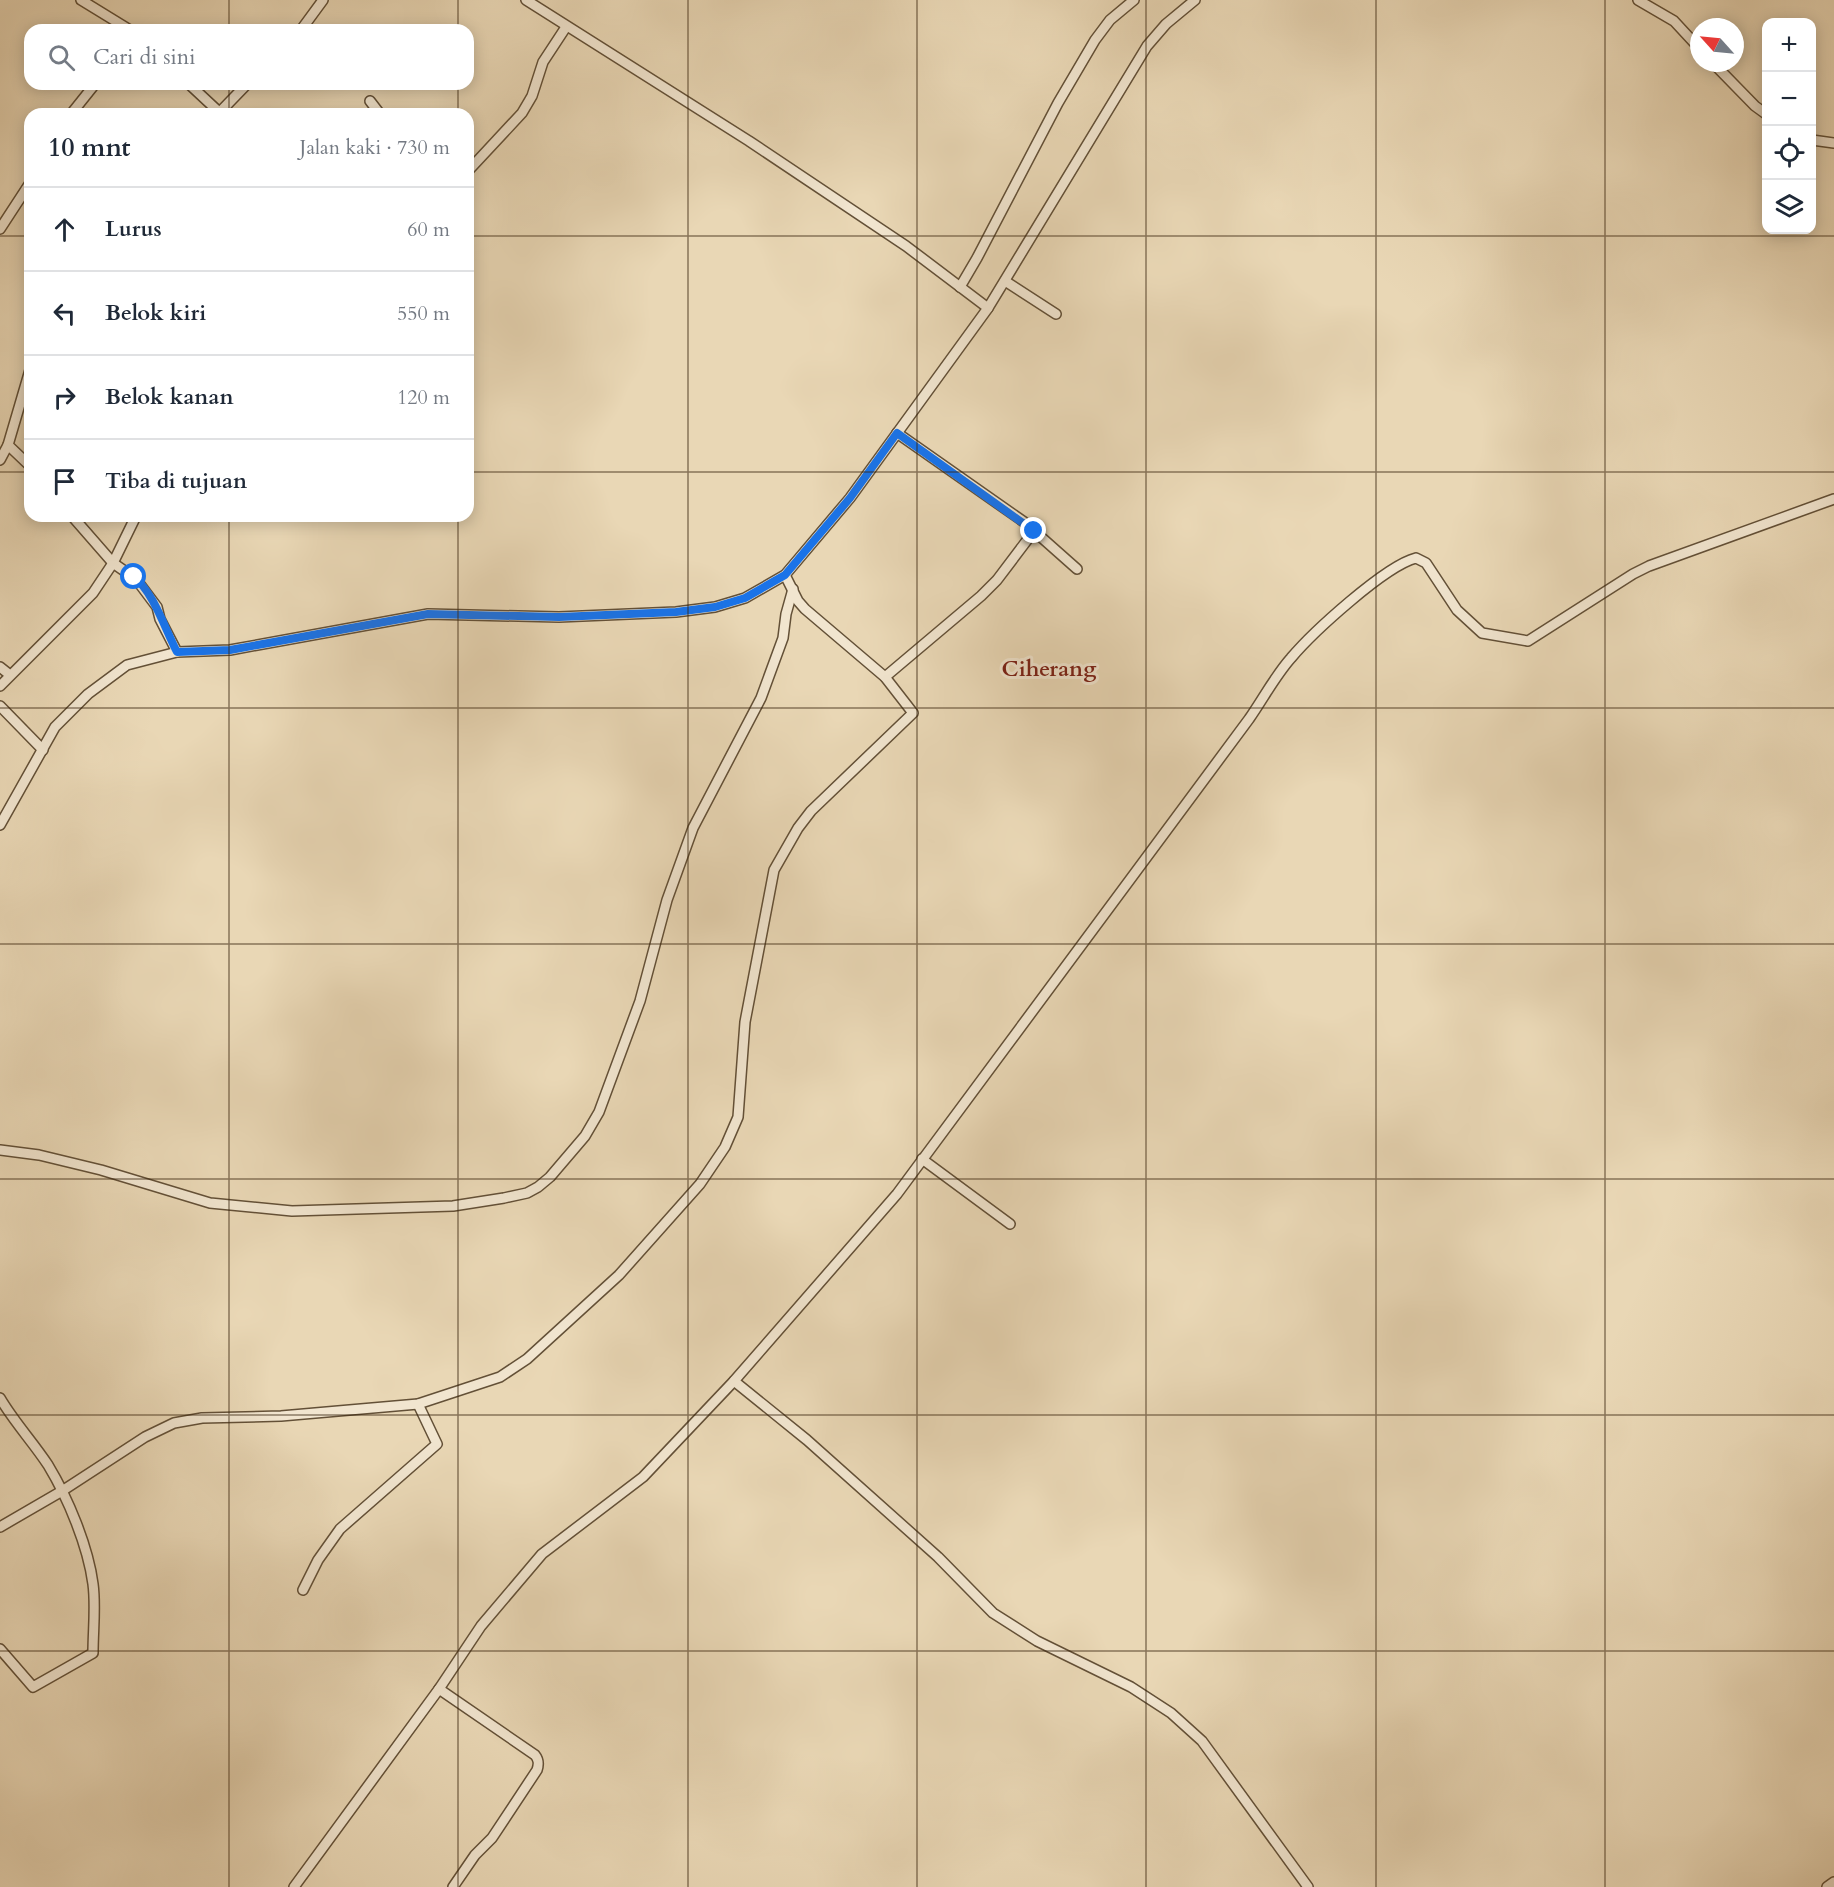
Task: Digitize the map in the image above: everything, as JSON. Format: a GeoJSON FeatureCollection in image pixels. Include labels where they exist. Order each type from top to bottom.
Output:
{"type":"FeatureCollection","features":[{"type":"Feature","properties":{"kind":"street"},"geometry":{"type":"LineString","coordinates":[[81,0],[122,24]]}},
{"type":"Feature","properties":{"kind":"street"},"geometry":{"type":"LineString","coordinates":[[305,24],[322,0]]}},
{"type":"Feature","properties":{"kind":"street"},"geometry":{"type":"LineString","coordinates":[[526,0],[749,141],[906,246],[988,308]]}},
{"type":"Feature","properties":{"kind":"street"},"geometry":{"type":"LineString","coordinates":[[960,287],[1058,103],[1095,40],[1110,21],[1134,0]]}},
{"type":"Feature","properties":{"kind":"street"},"geometry":{"type":"LineString","coordinates":[[0,825],[55,727],[66,714],[108,678],[128,665],[177,652],[230,650],[428,614],[559,617],[676,612],[715,607],[745,598],[785,575],[850,498],[988,308],[1147,46],[1166,24],[1195,0]]}},
{"type":"Feature","properties":{"kind":"street"},"geometry":{"type":"LineString","coordinates":[[1638,0],[1674,21],[1690,38]]}},
{"type":"Feature","properties":{"kind":"street"},"geometry":{"type":"LineString","coordinates":[[474,165],[522,113],[532,96],[543,62],[566,27]]}},
{"type":"Feature","properties":{"kind":"street"},"geometry":{"type":"LineString","coordinates":[[1722,72],[1762,111]]}},
{"type":"Feature","properties":{"kind":"street"},"geometry":{"type":"LineString","coordinates":[[76,108],[90,90]]}},
{"type":"Feature","properties":{"kind":"street"},"geometry":{"type":"LineString","coordinates":[[195,90],[213,108]]}},
{"type":"Feature","properties":{"kind":"street"},"geometry":{"type":"LineString","coordinates":[[223,108],[241,90]]}},
{"type":"Feature","properties":{"kind":"street"},"geometry":{"type":"LineString","coordinates":[[370,101],[375,108]]}},
{"type":"Feature","properties":{"kind":"street"},"geometry":{"type":"LineString","coordinates":[[1816,141],[1834,143]]}},
{"type":"Feature","properties":{"kind":"street"},"geometry":{"type":"LineString","coordinates":[[0,229],[24,192]]}},
{"type":"Feature","properties":{"kind":"street"},"geometry":{"type":"LineString","coordinates":[[1005,281],[1056,314]]}},
{"type":"Feature","properties":{"kind":"street"},"geometry":{"type":"LineString","coordinates":[[0,460],[8,445],[24,390]]}},
{"type":"Feature","properties":{"kind":"street"},"geometry":{"type":"LineString","coordinates":[[897,433],[1034,531],[1077,569]]}},
{"type":"Feature","properties":{"kind":"street"},"geometry":{"type":"LineString","coordinates":[[8,445],[24,460]]}},
{"type":"Feature","properties":{"kind":"street"},"geometry":{"type":"LineString","coordinates":[[294,1887],[439,1689],[481,1626],[542,1554],[643,1478],[734,1381],[897,1194],[1155,848],[1249,719],[1290,658],[1323,626],[1387,572],[1404,561],[1416,558],[1426,563],[1457,610],[1482,633],[1528,641],[1649,566],[1834,499]]}},
{"type":"Feature","properties":{"kind":"street"},"geometry":{"type":"LineString","coordinates":[[77,522],[112,563],[136,579],[156,607],[177,652]]}},
{"type":"Feature","properties":{"kind":"street"},"geometry":{"type":"LineString","coordinates":[[0,686],[82,605],[104,579],[133,522]]}},
{"type":"Feature","properties":{"kind":"street"},"geometry":{"type":"LineString","coordinates":[[885,677],[981,596],[997,580],[1034,531]]}},
{"type":"Feature","properties":{"kind":"street"},"geometry":{"type":"LineString","coordinates":[[0,1527],[62,1491],[145,1437],[174,1423],[202,1418],[281,1416],[418,1404],[500,1377],[526,1359],[619,1275],[700,1184],[725,1147],[738,1117],[745,1022],[774,870],[798,828],[812,811],[913,712],[885,677],[805,609],[798,601],[785,575]]}},
{"type":"Feature","properties":{"kind":"street"},"geometry":{"type":"LineString","coordinates":[[0,1150],[39,1155],[101,1170],[210,1203],[292,1211],[453,1206],[527,1193],[538,1187],[550,1177],[585,1137],[599,1112],[640,1001],[667,900],[693,828],[761,698],[783,638],[786,614],[793,589]]}},
{"type":"Feature","properties":{"kind":"street"},"geometry":{"type":"LineString","coordinates":[[0,667],[10,675]]}},
{"type":"Feature","properties":{"kind":"street"},"geometry":{"type":"LineString","coordinates":[[0,706],[43,750]]}},
{"type":"Feature","properties":{"kind":"street"},"geometry":{"type":"LineString","coordinates":[[922,1159],[1010,1224]]}},
{"type":"Feature","properties":{"kind":"street"},"geometry":{"type":"LineString","coordinates":[[734,1381],[807,1440],[938,1557],[993,1613],[1037,1641],[1131,1687],[1171,1713],[1202,1741],[1308,1887]]}},
{"type":"Feature","properties":{"kind":"street"},"geometry":{"type":"LineString","coordinates":[[0,1398],[12,1418],[48,1465],[62,1491],[85,1548],[94,1586],[93,1653],[33,1687],[0,1649]]}},
{"type":"Feature","properties":{"kind":"street"},"geometry":{"type":"LineString","coordinates":[[303,1590],[318,1560],[340,1529],[437,1444],[418,1404]]}},
{"type":"Feature","properties":{"kind":"street"},"geometry":{"type":"LineString","coordinates":[[439,1689],[538,1759],[537,1770],[492,1838],[475,1855],[453,1887]]}},
{"type":"Feature","properties":{"kind":"street"},"geometry":{"type":"LineString","coordinates":[[1827,1887],[1834,1882]]}},
{"type":"Feature","properties":{"kind":"district","name":"Ciherang"},"geometry":{"type":"Point","coordinates":[1049,668]}},
{"type":"Feature","properties":{"kind":"route"},"geometry":{"type":"LineString","coordinates":[[134,577],[156,607],[177,652],[230,650],[428,614],[559,617],[676,612],[715,607],[745,598],[785,575],[850,498],[897,433],[1034,531]]}}]}
